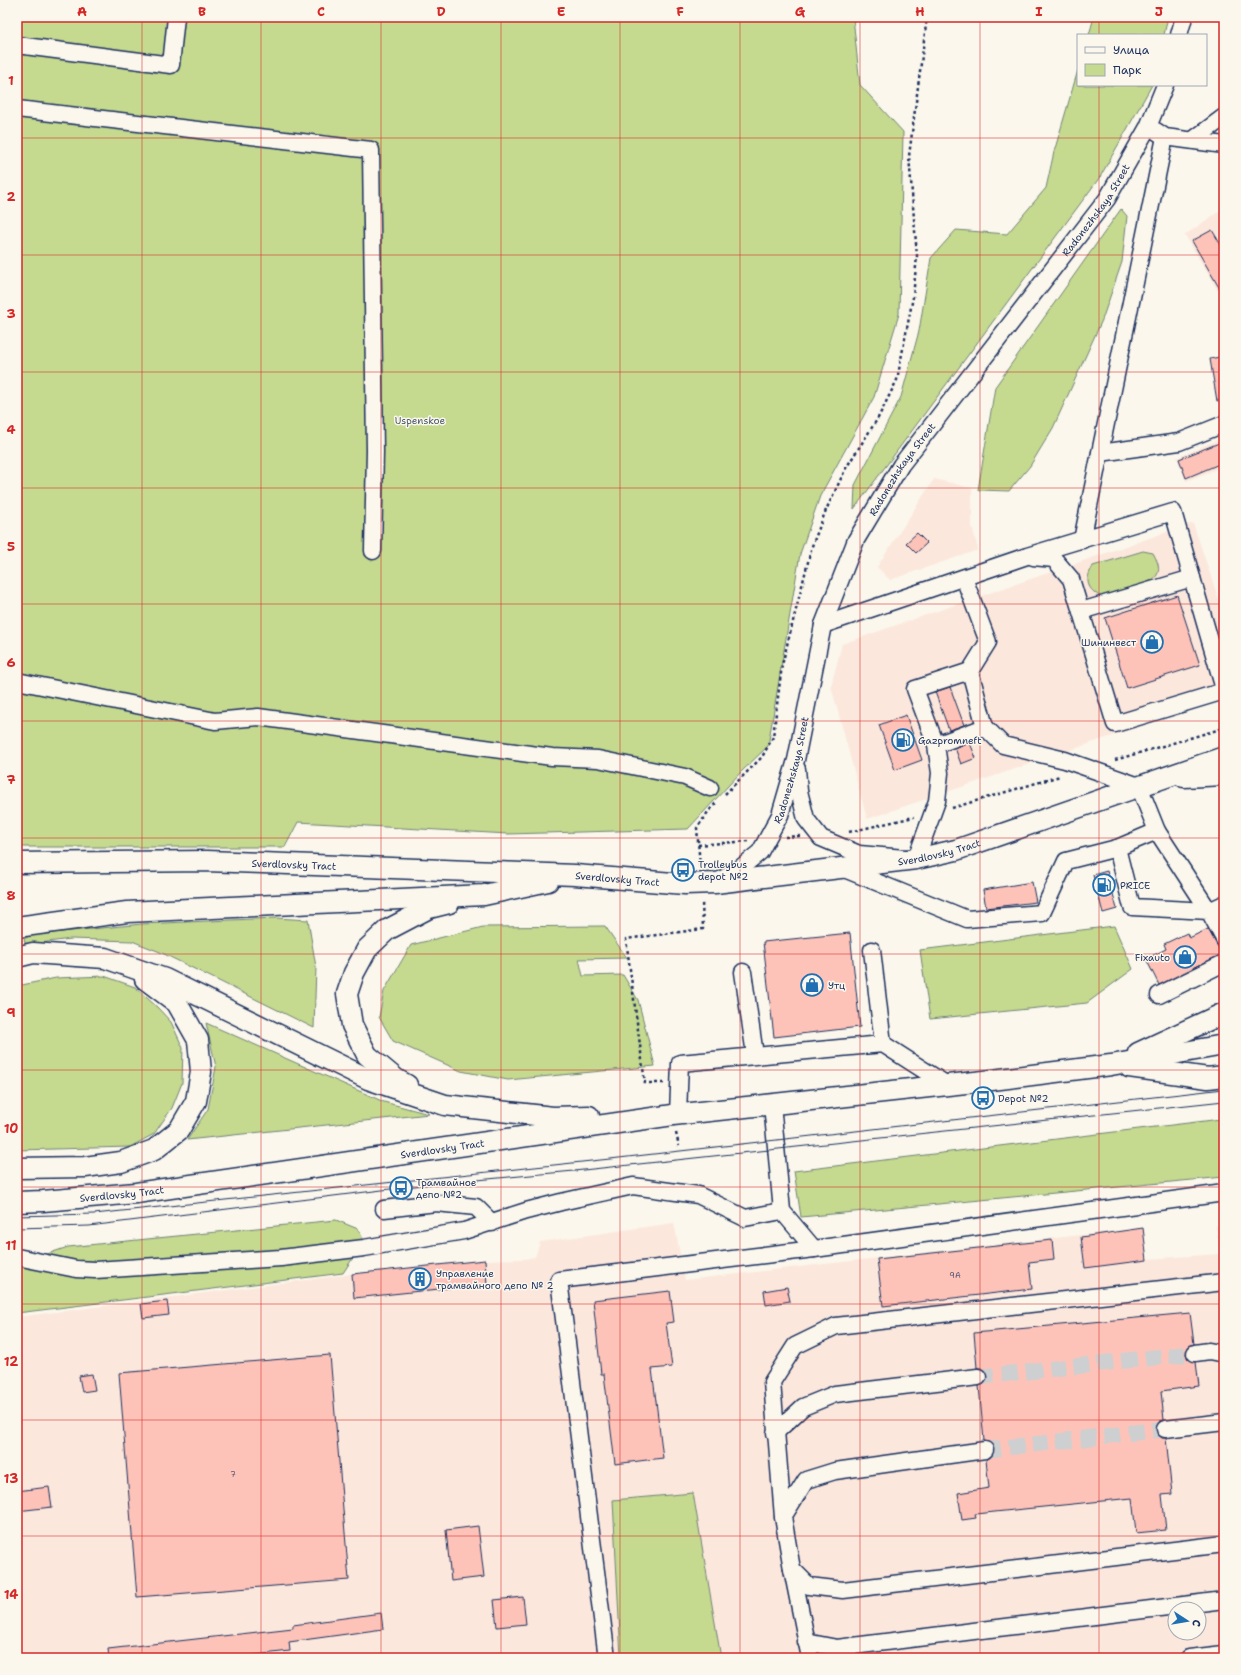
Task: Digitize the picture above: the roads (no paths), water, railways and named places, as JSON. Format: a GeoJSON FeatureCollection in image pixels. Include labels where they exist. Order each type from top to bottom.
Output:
{"type":"FeatureCollection","features":[{"type":"Feature","properties":{"kind":"main road","name":"Sverdlovsky Tract"},"geometry":{"type":"LineString","coordinates":[[17,863],[206,860],[575,875],[685,884],[708,884],[916,859],[956,850],[1224,756]]}},
{"type":"Feature","properties":{"kind":"main road"},"geometry":{"type":"LineString","coordinates":[[1162,778],[1224,775]]}},
{"type":"Feature","properties":{"kind":"main road"},"geometry":{"type":"LineString","coordinates":[[445,1105],[396,1078],[367,1055],[352,1025],[347,994],[354,973],[367,950],[387,930],[429,908],[575,875]]}},
{"type":"Feature","properties":{"kind":"main road"},"geometry":{"type":"LineString","coordinates":[[17,927],[127,912],[484,895]]}},
{"type":"Feature","properties":{"kind":"main road"},"geometry":{"type":"LineString","coordinates":[[17,957],[33,953],[104,958],[165,979],[368,1079],[445,1105],[553,1117],[675,1114]]}},
{"type":"Feature","properties":{"kind":"main road"},"geometry":{"type":"LineString","coordinates":[[17,1168],[85,1167],[121,1162],[154,1150],[179,1130],[196,1101],[201,1072],[198,1040],[176,1003],[142,976],[104,958]]}},
{"type":"Feature","properties":{"kind":"main road"},"geometry":{"type":"LineString","coordinates":[[1111,1065],[1224,1013]]}},
{"type":"Feature","properties":{"kind":"main road","name":"Sverdlovsky Tract"},"geometry":{"type":"LineString","coordinates":[[17,1202],[136,1193],[675,1114],[947,1085],[1111,1065],[1224,1045]]}},
{"type":"Feature","properties":{"kind":"main road"},"geometry":{"type":"LineString","coordinates":[[1111,1065],[1208,1078],[1224,1076]]}},
{"type":"Feature","properties":{"kind":"street"},"geometry":{"type":"LineString","coordinates":[[17,45],[171,65],[176,17]]}},
{"type":"Feature","properties":{"kind":"street"},"geometry":{"type":"LineString","coordinates":[[1179,34],[1184,17]]}},
{"type":"Feature","properties":{"kind":"street","name":"Radonezhskaya Street"},"geometry":{"type":"LineString","coordinates":[[708,884],[738,870],[760,852],[780,815],[796,760],[823,624],[856,540],[901,465],[1107,199],[1148,127],[1165,86]]}},
{"type":"Feature","properties":{"kind":"street"},"geometry":{"type":"LineString","coordinates":[[17,109],[371,150],[375,450],[373,551]]}},
{"type":"Feature","properties":{"kind":"street"},"geometry":{"type":"LineString","coordinates":[[1193,140],[1224,117]]}},
{"type":"Feature","properties":{"kind":"street"},"geometry":{"type":"LineString","coordinates":[[1148,127],[1165,137],[1224,145]]}},
{"type":"Feature","properties":{"kind":"street"},"geometry":{"type":"LineString","coordinates":[[1082,540],[1165,137]]}},
{"type":"Feature","properties":{"kind":"street"},"geometry":{"type":"LineString","coordinates":[[1100,452],[1179,442],[1224,424]]}},
{"type":"Feature","properties":{"kind":"street"},"geometry":{"type":"LineString","coordinates":[[823,624],[1027,556],[1173,512],[1224,690],[1115,724],[1071,579],[1054,559],[1027,556]]}},
{"type":"Feature","properties":{"kind":"street"},"geometry":{"type":"LineString","coordinates":[[796,760],[799,791],[806,818],[821,838],[859,854],[916,859],[937,801],[940,773],[936,745],[916,689],[970,671],[988,642],[964,578]]}},
{"type":"Feature","properties":{"kind":"street"},"geometry":{"type":"LineString","coordinates":[[1081,611],[1192,578]]}},
{"type":"Feature","properties":{"kind":"street"},"geometry":{"type":"LineString","coordinates":[[970,671],[985,727],[1002,745],[1065,760],[1139,786],[1157,831],[1209,911],[1224,940]]}},
{"type":"Feature","properties":{"kind":"street"},"geometry":{"type":"LineString","coordinates":[[17,682],[215,721],[258,717],[552,757],[598,759],[685,778],[717,795]]}},
{"type":"Feature","properties":{"kind":"street"},"geometry":{"type":"LineString","coordinates":[[936,745],[985,727]]}},
{"type":"Feature","properties":{"kind":"street"},"geometry":{"type":"LineString","coordinates":[[841,868],[967,919],[1042,913],[1066,861],[1117,848],[1157,831]]}},
{"type":"Feature","properties":{"kind":"street"},"geometry":{"type":"LineString","coordinates":[[1117,848],[1132,907],[1209,911],[1224,904]]}},
{"type":"Feature","properties":{"kind":"street"},"geometry":{"type":"LineString","coordinates":[[872,950],[883,1044]]}},
{"type":"Feature","properties":{"kind":"street"},"geometry":{"type":"LineString","coordinates":[[1159,995],[1224,963]]}},
{"type":"Feature","properties":{"kind":"street"},"geometry":{"type":"LineString","coordinates":[[743,972],[755,1056]]}},
{"type":"Feature","properties":{"kind":"street"},"geometry":{"type":"LineString","coordinates":[[675,1114],[680,1062],[883,1044],[947,1085]]}},
{"type":"Feature","properties":{"kind":"street"},"geometry":{"type":"LineString","coordinates":[[772,1104],[782,1211],[814,1249]]}},
{"type":"Feature","properties":{"kind":"street"},"geometry":{"type":"LineString","coordinates":[[17,1257],[76,1269],[94,1270],[281,1258],[364,1248],[456,1233],[492,1223],[526,1211],[633,1186],[698,1195],[745,1218],[782,1211]]}},
{"type":"Feature","properties":{"kind":"street"},"geometry":{"type":"LineString","coordinates":[[606,1658],[560,1280],[814,1249],[1224,1193]]}},
{"type":"Feature","properties":{"kind":"street"},"geometry":{"type":"LineString","coordinates":[[384,1209],[436,1203],[476,1208],[492,1223]]}},
{"type":"Feature","properties":{"kind":"street"},"geometry":{"type":"LineString","coordinates":[[810,1658],[783,1517],[775,1434],[772,1382],[795,1346],[836,1326],[1224,1282]]}},
{"type":"Feature","properties":{"kind":"street"},"geometry":{"type":"LineString","coordinates":[[1195,1353],[1208,1351],[1224,1354]]}},
{"type":"Feature","properties":{"kind":"street"},"geometry":{"type":"LineString","coordinates":[[775,1434],[803,1407],[835,1394],[978,1377]]}},
{"type":"Feature","properties":{"kind":"street"},"geometry":{"type":"LineString","coordinates":[[1165,1429],[1224,1422]]}},
{"type":"Feature","properties":{"kind":"street"},"geometry":{"type":"LineString","coordinates":[[783,1517],[806,1480],[835,1471],[985,1450]]}},
{"type":"Feature","properties":{"kind":"street"},"geometry":{"type":"LineString","coordinates":[[792,1570],[809,1586],[843,1590],[1224,1544]]}},
{"type":"Feature","properties":{"kind":"street"},"geometry":{"type":"LineString","coordinates":[[806,1642],[837,1648],[1224,1600]]}},
{"type":"Feature","properties":{"kind":"street"},"geometry":{"type":"LineString","coordinates":[[1189,1658],[1224,1654]]}},
{"type":"Feature","properties":{"kind":"tunnel"},"geometry":{"type":"LineString","coordinates":[[978,1377],[1195,1353]]}},
{"type":"Feature","properties":{"kind":"tunnel"},"geometry":{"type":"LineString","coordinates":[[985,1450],[1165,1429]]}},
{"type":"Feature","properties":{"kind":"tram line"},"geometry":{"type":"LineString","coordinates":[[17,1216],[94,1214],[610,1159],[1224,1089]]}},
{"type":"Feature","properties":{"kind":"tram line"},"geometry":{"type":"LineString","coordinates":[[17,1228],[89,1226],[423,1185],[574,1171],[1224,1101]]}},
{"type":"Feature","properties":{"kind":"place","name":"Шининвест"},"geometry":{"type":"Point","coordinates":[1152,642]}},
{"type":"Feature","properties":{"kind":"place","name":"Gazpromneft"},"geometry":{"type":"Point","coordinates":[903,740]}},
{"type":"Feature","properties":{"kind":"place","name":"Trolleybus depot №2"},"geometry":{"type":"Point","coordinates":[683,870]}},
{"type":"Feature","properties":{"kind":"place","name":"PRICE"},"geometry":{"type":"Point","coordinates":[1104,885]}},
{"type":"Feature","properties":{"kind":"place","name":"Fixauto"},"geometry":{"type":"Point","coordinates":[1185,957]}},
{"type":"Feature","properties":{"kind":"place","name":"Утц"},"geometry":{"type":"Point","coordinates":[812,985]}},
{"type":"Feature","properties":{"kind":"place","name":"Depot №2"},"geometry":{"type":"Point","coordinates":[983,1098]}},
{"type":"Feature","properties":{"kind":"place","name":"Трамвайное депо №2"},"geometry":{"type":"Point","coordinates":[401,1188]}},
{"type":"Feature","properties":{"kind":"place","name":"Управление трамвайного депо № 2"},"geometry":{"type":"Point","coordinates":[420,1279]}},
{"type":"Feature","properties":{"kind":"park label","name":"Uspenskoe"},"geometry":{"type":"Point","coordinates":[420,420]}}]}
